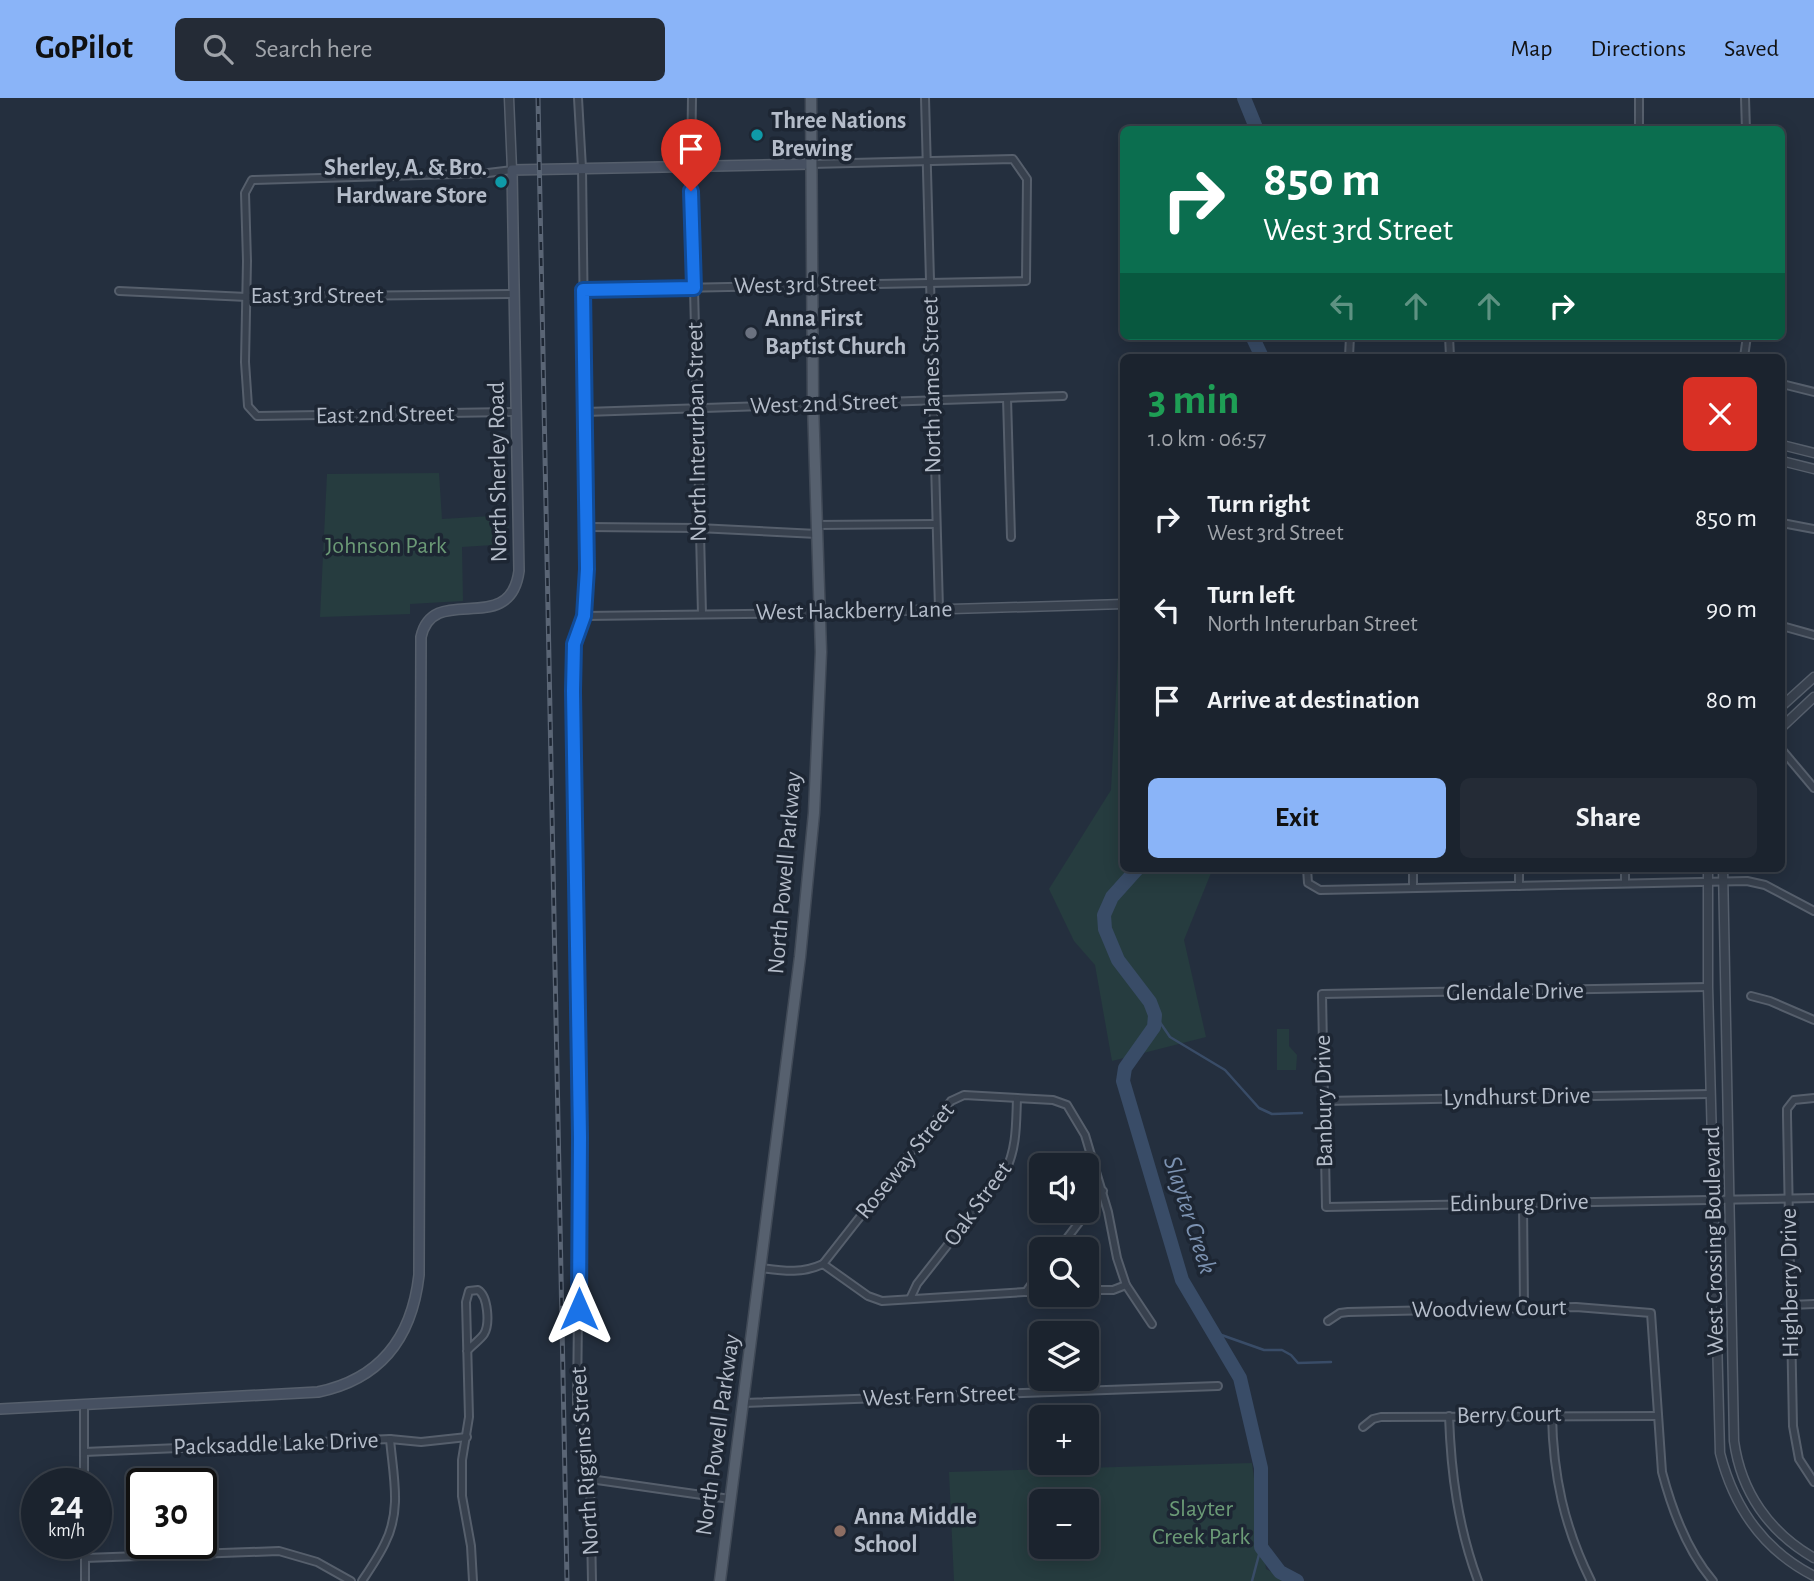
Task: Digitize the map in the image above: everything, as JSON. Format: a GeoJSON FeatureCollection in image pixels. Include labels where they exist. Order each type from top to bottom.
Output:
{"type":"FeatureCollection","features":[{"type":"Feature","properties":{"kind":"main road","name":"North Powell Parkway"},"geometry":{"type":"LineString","coordinates":[[720,1581],[812,847],[821,652],[813,404],[811,98]]}},
{"type":"Feature","properties":{"kind":"main road"},"geometry":{"type":"LineString","coordinates":[[512,170],[811,164]]}},
{"type":"Feature","properties":{"kind":"main road","name":"North Sherley Road"},"geometry":{"type":"LineString","coordinates":[[84,1405],[318,1392],[342,1385],[378,1364],[395,1345],[411,1313],[419,1275],[421,637],[426,621],[434,614],[496,606],[513,592],[519,565],[512,170]]}},
{"type":"Feature","properties":{"kind":"main road"},"geometry":{"type":"LineString","coordinates":[[0,1409],[84,1405]]}},
{"type":"Feature","properties":{"kind":"street"},"geometry":{"type":"LineString","coordinates":[[247,297],[245,193],[252,180],[512,170],[509,98]]}},
{"type":"Feature","properties":{"kind":"street","name":"North Riggins Street"},"geometry":{"type":"LineString","coordinates":[[578,98],[582,168],[587,569],[584,616],[574,644],[573,691],[580,1137],[577,1403],[580,1433],[590,1479],[592,1581]]}},
{"type":"Feature","properties":{"kind":"street","name":"North Interurban Street"},"geometry":{"type":"LineString","coordinates":[[692,98],[698,528],[702,614]]}},
{"type":"Feature","properties":{"kind":"street","name":"North James Street"},"geometry":{"type":"LineString","coordinates":[[925,98],[939,609]]}},
{"type":"Feature","properties":{"kind":"street"},"geometry":{"type":"LineString","coordinates":[[1639,98],[1639,126]]}},
{"type":"Feature","properties":{"kind":"street"},"geometry":{"type":"LineString","coordinates":[[1745,98],[1745,126]]}},
{"type":"Feature","properties":{"kind":"street","name":"West 3rd Street"},"geometry":{"type":"LineString","coordinates":[[583,290],[1026,281],[1027,179],[1013,159],[927,160]]}},
{"type":"Feature","properties":{"kind":"street"},"geometry":{"type":"LineString","coordinates":[[811,164],[927,160]]}},
{"type":"Feature","properties":{"kind":"street","name":"East 3rd Street"},"geometry":{"type":"LineString","coordinates":[[119,292],[247,297],[515,294]]}},
{"type":"Feature","properties":{"kind":"street","name":"East 2nd Street"},"geometry":{"type":"LineString","coordinates":[[247,297],[246,397],[253,415],[270,417],[516,412]]}},
{"type":"Feature","properties":{"kind":"street"},"geometry":{"type":"LineString","coordinates":[[1785,385],[1814,392]]}},
{"type":"Feature","properties":{"kind":"street","name":"West 2nd Street"},"geometry":{"type":"LineString","coordinates":[[585,412],[1063,396]]}},
{"type":"Feature","properties":{"kind":"street"},"geometry":{"type":"LineString","coordinates":[[1007,398],[1011,537]]}},
{"type":"Feature","properties":{"kind":"street"},"geometry":{"type":"LineString","coordinates":[[1785,446],[1814,453]]}},
{"type":"Feature","properties":{"kind":"street"},"geometry":{"type":"LineString","coordinates":[[1785,462],[1814,469]]}},
{"type":"Feature","properties":{"kind":"street"},"geometry":{"type":"LineString","coordinates":[[587,527],[816,530],[935,524]]}},
{"type":"Feature","properties":{"kind":"street"},"geometry":{"type":"LineString","coordinates":[[1785,524],[1814,529]]}},
{"type":"Feature","properties":{"kind":"street","name":"West Hackberry Lane"},"geometry":{"type":"LineString","coordinates":[[584,616],[818,613],[1120,604]]}},
{"type":"Feature","properties":{"kind":"street"},"geometry":{"type":"LineString","coordinates":[[1785,627],[1814,635]]}},
{"type":"Feature","properties":{"kind":"street"},"geometry":{"type":"LineString","coordinates":[[1785,703],[1814,677]]}},
{"type":"Feature","properties":{"kind":"street"},"geometry":{"type":"LineString","coordinates":[[1785,723],[1814,697]]}},
{"type":"Feature","properties":{"kind":"street"},"geometry":{"type":"LineString","coordinates":[[1785,754],[1814,788]]}},
{"type":"Feature","properties":{"kind":"street"},"geometry":{"type":"LineString","coordinates":[[1307,872],[1308,883],[1320,890],[1723,881],[1765,885],[1814,911]]}},
{"type":"Feature","properties":{"kind":"street"},"geometry":{"type":"LineString","coordinates":[[1413,872],[1413,888]]}},
{"type":"Feature","properties":{"kind":"street"},"geometry":{"type":"LineString","coordinates":[[1519,872],[1519,886]]}},
{"type":"Feature","properties":{"kind":"street"},"geometry":{"type":"LineString","coordinates":[[1625,872],[1625,883]]}},
{"type":"Feature","properties":{"kind":"street","name":"West Crossing Boulevard"},"geometry":{"type":"LineString","coordinates":[[1708,872],[1707,988],[1719,1435],[1725,1471],[1734,1495],[1755,1530],[1785,1559],[1814,1576]]}},
{"type":"Feature","properties":{"kind":"street","name":"West Crossing Boulevard"},"geometry":{"type":"LineString","coordinates":[[1723,872],[1734,1441],[1738,1466],[1748,1490],[1772,1526],[1793,1545],[1814,1558]]}},
{"type":"Feature","properties":{"kind":"street","name":"Glendale Drive"},"geometry":{"type":"LineString","coordinates":[[1322,995],[1707,988]]}},
{"type":"Feature","properties":{"kind":"street","name":"Banbury Drive"},"geometry":{"type":"LineString","coordinates":[[1322,995],[1326,1208]]}},
{"type":"Feature","properties":{"kind":"street"},"geometry":{"type":"LineString","coordinates":[[1751,996],[1814,1020]]}},
{"type":"Feature","properties":{"kind":"street","name":"Lyndhurst Drive"},"geometry":{"type":"LineString","coordinates":[[1324,1101],[1710,1094]]}},
{"type":"Feature","properties":{"kind":"street","name":"Roseway Street"},"geometry":{"type":"LineString","coordinates":[[822,1264],[951,1101],[964,1095],[1053,1100],[1067,1105],[1086,1135],[1126,1285],[1152,1324]]}},
{"type":"Feature","properties":{"kind":"street","name":"Oak Street"},"geometry":{"type":"LineString","coordinates":[[910,1300],[917,1284],[1005,1172],[1013,1156],[1017,1098]]}},
{"type":"Feature","properties":{"kind":"street","name":"Highberry Drive"},"geometry":{"type":"LineString","coordinates":[[1814,1098],[1794,1100],[1787,1109],[1795,1439],[1800,1459],[1814,1482]]}},
{"type":"Feature","properties":{"kind":"street"},"geometry":{"type":"LineString","coordinates":[[1068,1237],[1102,1191]]}},
{"type":"Feature","properties":{"kind":"street","name":"Edinburg Drive"},"geometry":{"type":"LineString","coordinates":[[1326,1208],[1814,1198]]}},
{"type":"Feature","properties":{"kind":"street"},"geometry":{"type":"LineString","coordinates":[[1523,1203],[1524,1308]]}},
{"type":"Feature","properties":{"kind":"street"},"geometry":{"type":"LineString","coordinates":[[761,1268],[792,1273],[808,1271],[822,1264],[868,1296],[882,1301],[1026,1292],[1029,1288]]}},
{"type":"Feature","properties":{"kind":"street"},"geometry":{"type":"LineString","coordinates":[[1099,1290],[1113,1290],[1126,1285]]}},
{"type":"Feature","properties":{"kind":"street"},"geometry":{"type":"LineString","coordinates":[[467,1350],[482,1336],[486,1328],[484,1297],[478,1290],[469,1292],[466,1297],[467,1437],[462,1496],[471,1546],[473,1581]]}},
{"type":"Feature","properties":{"kind":"street"},"geometry":{"type":"LineString","coordinates":[[1791,1305],[1814,1304]]}},
{"type":"Feature","properties":{"kind":"street","name":"Woodview Court"},"geometry":{"type":"LineString","coordinates":[[1328,1321],[1340,1313],[1348,1312],[1576,1307],[1651,1313],[1658,1416]]}},
{"type":"Feature","properties":{"kind":"street","name":"West Fern Street"},"geometry":{"type":"LineString","coordinates":[[744,1403],[1218,1386]]}},
{"type":"Feature","properties":{"kind":"street"},"geometry":{"type":"LineString","coordinates":[[84,1405],[84,1468]]}},
{"type":"Feature","properties":{"kind":"street"},"geometry":{"type":"LineString","coordinates":[[1552,1415],[1558,1491],[1574,1543],[1591,1581]]}},
{"type":"Feature","properties":{"kind":"street"},"geometry":{"type":"LineString","coordinates":[[1449,1416],[1451,1468],[1456,1503],[1478,1581]]}},
{"type":"Feature","properties":{"kind":"street"},"geometry":{"type":"LineString","coordinates":[[1658,1416],[1660,1458],[1668,1495],[1688,1541],[1713,1581]]}},
{"type":"Feature","properties":{"kind":"street","name":"Berry Court"},"geometry":{"type":"LineString","coordinates":[[1363,1426],[1377,1417],[1658,1416]]}},
{"type":"Feature","properties":{"kind":"street","name":"Packsaddle Lake Drive"},"geometry":{"type":"LineString","coordinates":[[84,1452],[390,1439],[421,1442],[467,1437]]}},
{"type":"Feature","properties":{"kind":"street"},"geometry":{"type":"LineString","coordinates":[[362,1581],[385,1544],[394,1518],[396,1492],[390,1439]]}},
{"type":"Feature","properties":{"kind":"street"},"geometry":{"type":"LineString","coordinates":[[590,1479],[730,1499]]}},
{"type":"Feature","properties":{"kind":"street"},"geometry":{"type":"LineString","coordinates":[[112,1557],[279,1551],[317,1562],[351,1581]]}},
{"type":"Feature","properties":{"kind":"street"},"geometry":{"type":"LineString","coordinates":[[85,1559],[85,1581]]}},
{"type":"Feature","properties":{"kind":"green space","name":"Johnson Park"},"geometry":{"type":"Polygon","coordinates":[[[439,473],[442,519],[508,515],[509,544],[462,547],[463,601],[410,604],[410,614],[320,617],[327,474],[439,473]]]}},
{"type":"Feature","properties":{"kind":"green space"},"geometry":{"type":"Polygon","coordinates":[[[1120,618],[1120,872],[1211,872],[1184,940],[1206,1037],[1112,1061],[1095,965],[1074,941],[1049,889],[1111,790],[1120,618]]]}},
{"type":"Feature","properties":{"kind":"green space"},"geometry":{"type":"Polygon","coordinates":[[[1277,1029],[1289,1029],[1289,1046],[1297,1055],[1296,1070],[1277,1070],[1277,1029]]]}},
{"type":"Feature","properties":{"kind":"green space","name":"Slayter Creek Park"},"geometry":{"type":"Polygon","coordinates":[[[1252,1463],[1266,1569],[1290,1581],[954,1581],[949,1472],[1029,1470],[1029,1475],[1099,1475],[1099,1468],[1252,1463]]]}},
{"type":"Feature","properties":{"kind":"waterway","name":"Slayter Creek"},"geometry":{"type":"LineString","coordinates":[[1244,98],[1255,126]]}},
{"type":"Feature","properties":{"kind":"waterway","name":"Slayter Creek"},"geometry":{"type":"LineString","coordinates":[[1254,340],[1261,354]]}},
{"type":"Feature","properties":{"kind":"waterway","name":"Slayter Creek"},"geometry":{"type":"LineString","coordinates":[[1134,872],[1112,897],[1104,915],[1105,929],[1118,960],[1150,1002],[1155,1015],[1154,1027],[1125,1068],[1123,1081],[1182,1280],[1240,1378],[1261,1468],[1261,1547],[1280,1572],[1297,1581]]}},
{"type":"Feature","properties":{"kind":"waterway"},"geometry":{"type":"LineString","coordinates":[[1155,1015],[1170,1037],[1225,1070],[1259,1108],[1272,1114],[1302,1113]]}},
{"type":"Feature","properties":{"kind":"waterway"},"geometry":{"type":"LineString","coordinates":[[1213,1332],[1264,1350],[1282,1350],[1298,1363],[1331,1362]]}},
{"type":"Feature","properties":{"kind":"waterway"},"geometry":{"type":"LineString","coordinates":[[1252,1581],[1261,1547]]}},
{"type":"Feature","properties":{"kind":"railway"},"geometry":{"type":"LineString","coordinates":[[538,98],[567,1581]]}},
{"type":"Feature","properties":{"kind":"place","name":"Three Nations Brewing"},"geometry":{"type":"Point","coordinates":[757,135]}},
{"type":"Feature","properties":{"kind":"place","name":"Sherley, A. & Bro. Hardware Store"},"geometry":{"type":"Point","coordinates":[501,182]}},
{"type":"Feature","properties":{"kind":"place","name":"Anna First Baptist Church"},"geometry":{"type":"Point","coordinates":[751,333]}},
{"type":"Feature","properties":{"kind":"place","name":"Anna Middle School"},"geometry":{"type":"Point","coordinates":[840,1531]}},
{"type":"Feature","properties":{"kind":"route"},"geometry":{"type":"LineString","coordinates":[[579,1309],[580,1137],[573,691],[574,644],[576,632],[584,616],[587,569],[583,290],[694,288],[691,191]]}}]}
